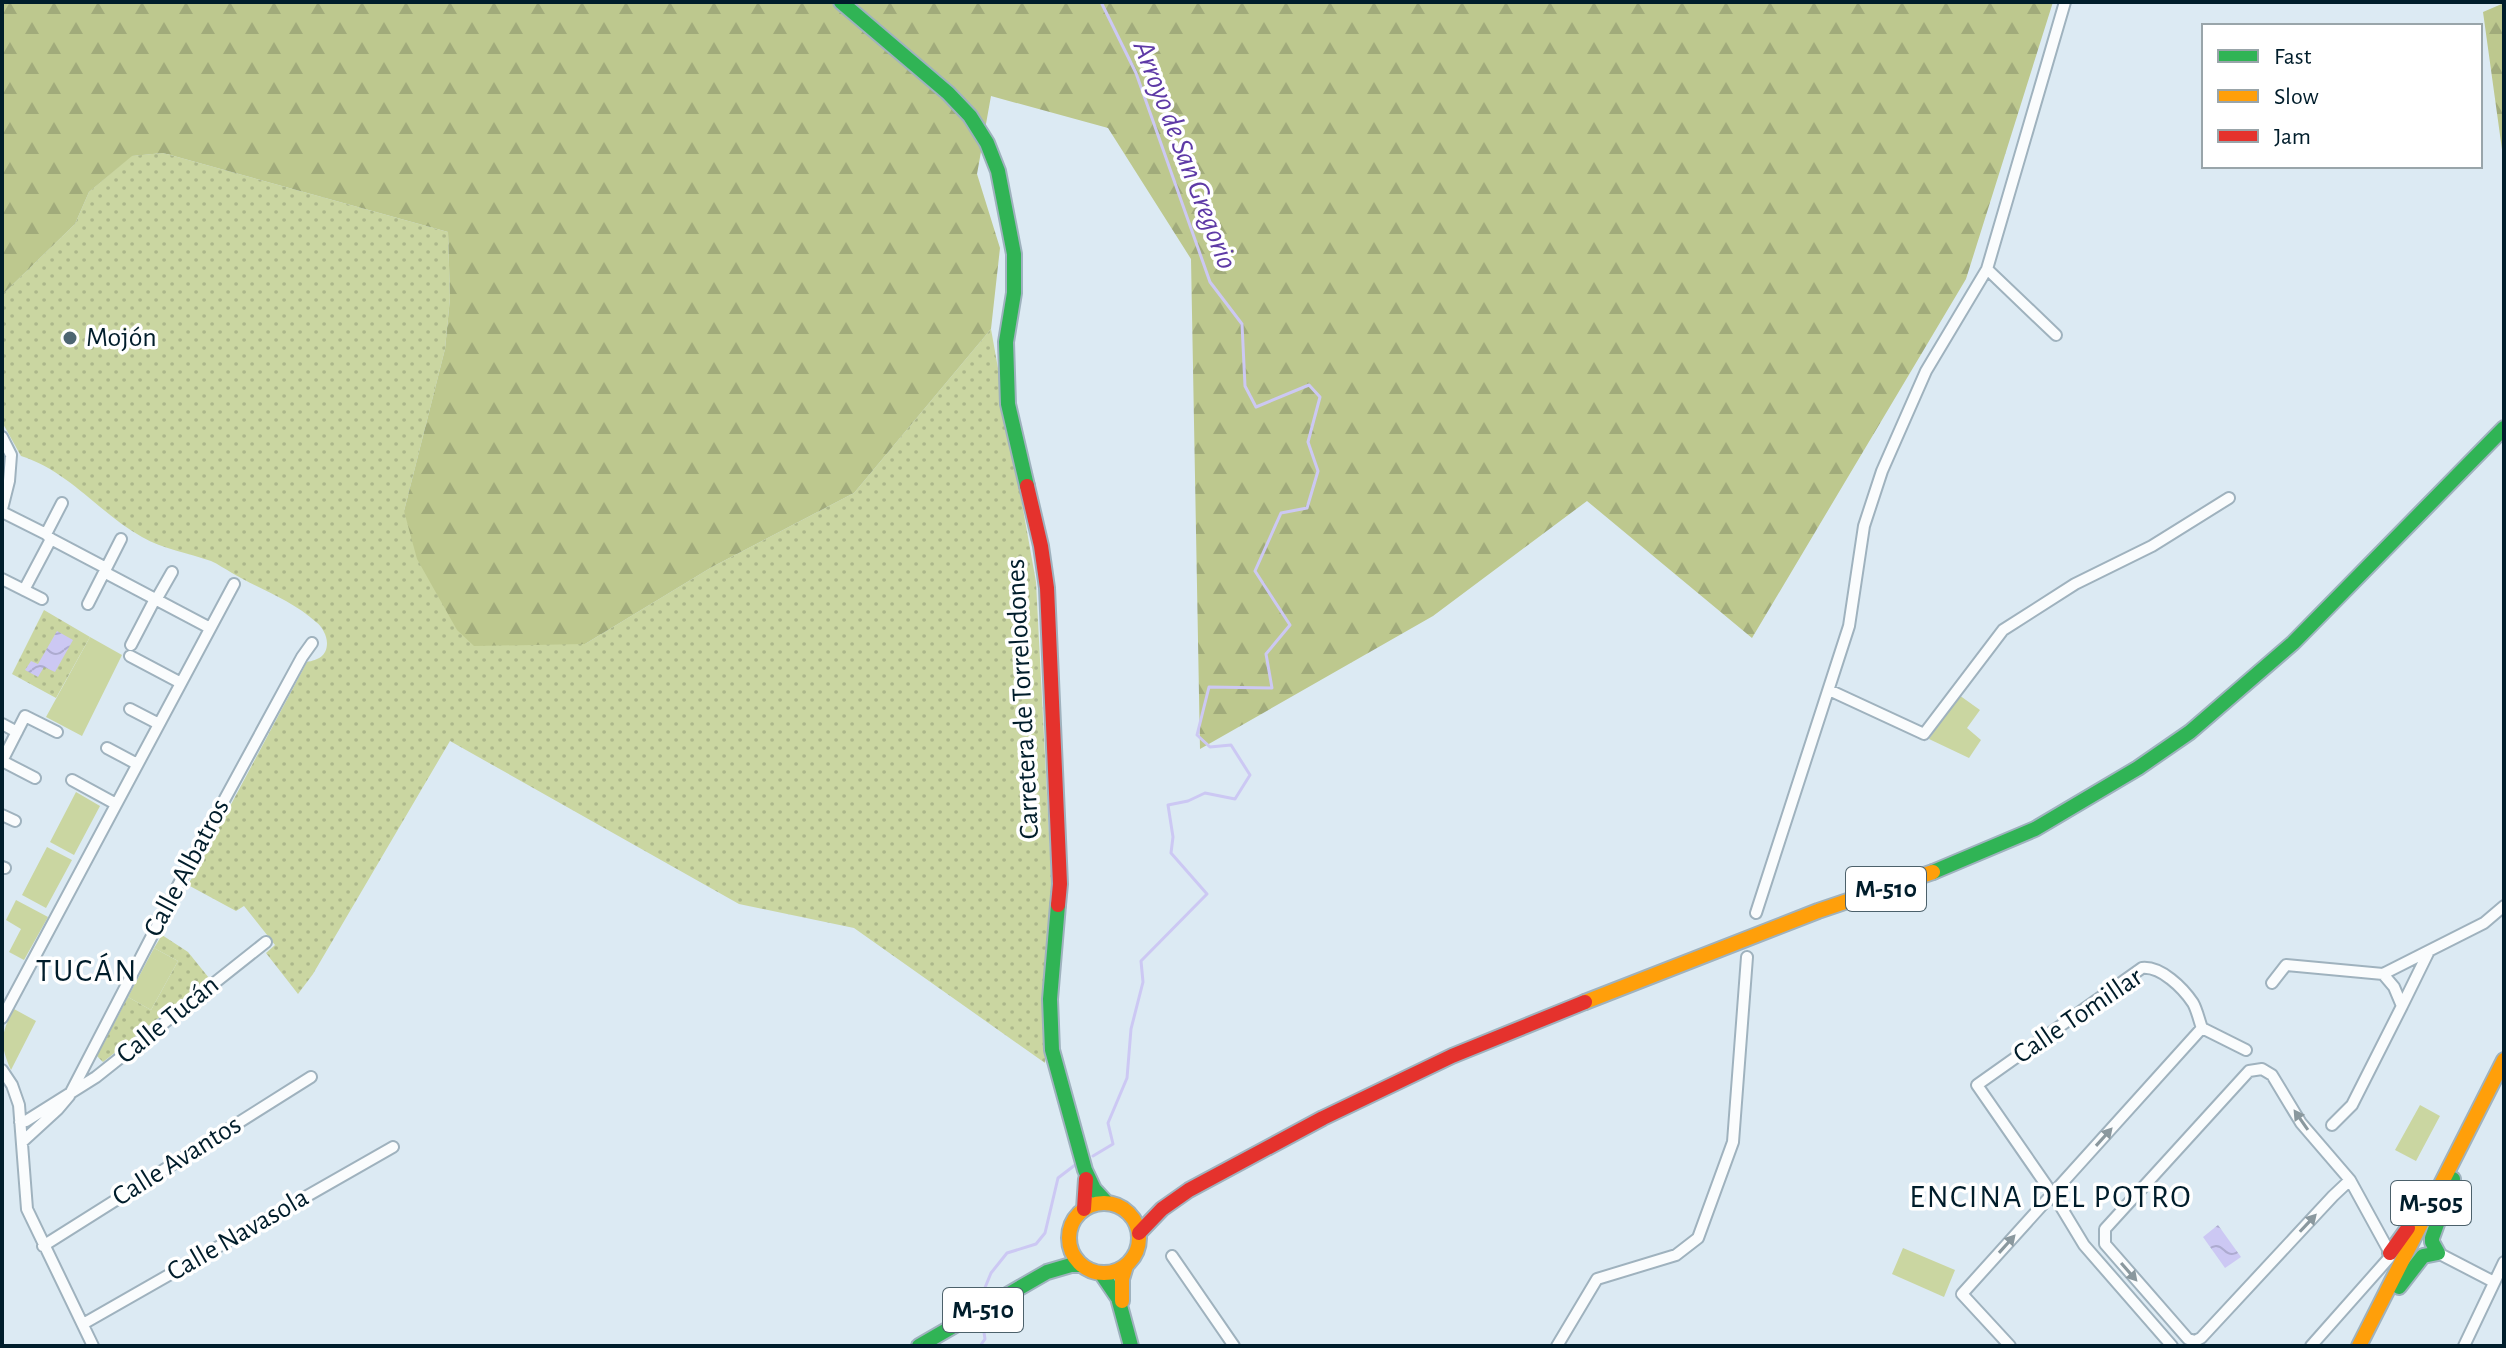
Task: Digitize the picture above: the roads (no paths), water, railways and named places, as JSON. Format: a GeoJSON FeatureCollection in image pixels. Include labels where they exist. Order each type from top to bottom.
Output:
{"type":"FeatureCollection","features":[{"type":"Feature","properties":{"kind":"main road","name":"Carretera de Torrelodones"},"geometry":{"type":"LineString","coordinates":[[841,2],[948,93],[970,116],[987,143],[1007,207],[1014,254],[1014,293],[1006,342],[1008,404],[1041,546],[1047,588],[1060,884],[1050,999],[1052,1050],[1085,1170],[1094,1189],[1106,1202]]}},
{"type":"Feature","properties":{"kind":"main road","name":"M-510"},"geometry":{"type":"LineString","coordinates":[[1126,1266],[1134,1256],[1139,1245],[1139,1233],[1148,1220],[1171,1201],[1323,1118],[1452,1056],[1660,971],[1818,911],[1918,879],[2048,821],[2138,768],[2190,732],[2293,643],[2504,428]]}},
{"type":"Feature","properties":{"kind":"main road","name":"M-505"},"geometry":{"type":"LineString","coordinates":[[2359,1346],[2504,1060]]}},
{"type":"Feature","properties":{"kind":"main road","name":"M-505"},"geometry":{"type":"LineString","coordinates":[[2369,1346],[2504,1079]]}},
{"type":"Feature","properties":{"kind":"main road","name":"Carretera de Torrelodones"},"geometry":{"type":"LineString","coordinates":[[1084,1209],[1085,1170]]}},
{"type":"Feature","properties":{"kind":"main road"},"geometry":{"type":"LineString","coordinates":[[2399,1287],[2423,1256],[2438,1253],[2432,1244],[2432,1234],[2453,1179]]}},
{"type":"Feature","properties":{"kind":"main road","name":"M-510"},"geometry":{"type":"LineString","coordinates":[[1127,1211],[1171,1201]]}},
{"type":"Feature","properties":{"kind":"main road"},"geometry":{"type":"LineString","coordinates":[[1084,1209],[1106,1202],[1118,1205],[1135,1221],[1139,1233]]}},
{"type":"Feature","properties":{"kind":"main road"},"geometry":{"type":"LineString","coordinates":[[2390,1253],[2432,1202]]}},
{"type":"Feature","properties":{"kind":"main road","name":"M-510"},"geometry":{"type":"LineString","coordinates":[[1047,1272],[1069,1245],[1069,1231],[1074,1219],[1084,1209]]}},
{"type":"Feature","properties":{"kind":"main road"},"geometry":{"type":"LineString","coordinates":[[1069,1245],[1081,1265],[1101,1273],[1114,1272],[1126,1266]]}},
{"type":"Feature","properties":{"kind":"main road","name":"M-510"},"geometry":{"type":"LineString","coordinates":[[919,1346],[1047,1272],[1081,1265]]}},
{"type":"Feature","properties":{"kind":"main road"},"geometry":{"type":"LineString","coordinates":[[1126,1266],[1122,1279],[1122,1306],[1131,1343]]}},
{"type":"Feature","properties":{"kind":"main road"},"geometry":{"type":"LineString","coordinates":[[1101,1273],[1122,1306]]}},
{"type":"Feature","properties":{"kind":"street"},"geometry":{"type":"LineString","coordinates":[[1756,913],[1849,626],[1864,526],[1882,471],[1926,371],[1987,269],[2065,2]]}},
{"type":"Feature","properties":{"kind":"street"},"geometry":{"type":"LineString","coordinates":[[1987,269],[2056,335]]}},
{"type":"Feature","properties":{"kind":"street"},"geometry":{"type":"LineString","coordinates":[[2,437],[11,455],[2,511],[210,628]]}},
{"type":"Feature","properties":{"kind":"street"},"geometry":{"type":"LineString","coordinates":[[1829,690],[1924,734],[2003,630],[2075,584],[2152,546],[2229,498]]}},
{"type":"Feature","properties":{"kind":"street"},"geometry":{"type":"LineString","coordinates":[[24,590],[62,503]]}},
{"type":"Feature","properties":{"kind":"street"},"geometry":{"type":"LineString","coordinates":[[88,604],[121,539]]}},
{"type":"Feature","properties":{"kind":"street"},"geometry":{"type":"LineString","coordinates":[[172,572],[130,651],[181,683]]}},
{"type":"Feature","properties":{"kind":"street"},"geometry":{"type":"LineString","coordinates":[[2,579],[42,599]]}},
{"type":"Feature","properties":{"kind":"street"},"geometry":{"type":"LineString","coordinates":[[2,1018],[234,584]]}},
{"type":"Feature","properties":{"kind":"street","name":"Calle Albatros"},"geometry":{"type":"LineString","coordinates":[[69,1096],[244,761],[312,643]]}},
{"type":"Feature","properties":{"kind":"street"},"geometry":{"type":"LineString","coordinates":[[130,709],[159,724]]}},
{"type":"Feature","properties":{"kind":"street"},"geometry":{"type":"LineString","coordinates":[[35,778],[2,761],[25,716],[57,732]]}},
{"type":"Feature","properties":{"kind":"street"},"geometry":{"type":"LineString","coordinates":[[2,724],[17,732]]}},
{"type":"Feature","properties":{"kind":"street"},"geometry":{"type":"LineString","coordinates":[[107,748],[137,764]]}},
{"type":"Feature","properties":{"kind":"street"},"geometry":{"type":"LineString","coordinates":[[72,780],[116,804]]}},
{"type":"Feature","properties":{"kind":"street"},"geometry":{"type":"LineString","coordinates":[[2,815],[15,821]]}},
{"type":"Feature","properties":{"kind":"street"},"geometry":{"type":"LineString","coordinates":[[2272,983],[2286,965],[2383,974],[2484,923],[2504,906]]}},
{"type":"Feature","properties":{"kind":"street","name":"Calle Tucán"},"geometry":{"type":"LineString","coordinates":[[20,1122],[69,1096],[96,1077],[266,942]]}},
{"type":"Feature","properties":{"kind":"street"},"geometry":{"type":"LineString","coordinates":[[2332,1125],[2352,1105],[2429,951]]}},
{"type":"Feature","properties":{"kind":"street"},"geometry":{"type":"LineString","coordinates":[[1557,1346],[1597,1279],[1676,1255],[1698,1238],[1733,1142],[1747,957]]}},
{"type":"Feature","properties":{"kind":"street","name":"Calle Tomillar"},"geometry":{"type":"LineString","coordinates":[[2051,1195],[1977,1085],[2142,968],[2153,967],[2165,973],[2193,1003],[2202,1028]]}},
{"type":"Feature","properties":{"kind":"street"},"geometry":{"type":"LineString","coordinates":[[2383,974],[2394,987],[2402,1006]]}},
{"type":"Feature","properties":{"kind":"street"},"geometry":{"type":"LineString","coordinates":[[2010,1346],[1962,1294],[2202,1028],[2246,1050]]}},
{"type":"Feature","properties":{"kind":"street"},"geometry":{"type":"LineString","coordinates":[[2311,1346],[2389,1258],[2390,1253],[2350,1180],[2301,1123],[2272,1075],[2262,1069],[2249,1071],[2105,1229],[2105,1244],[2188,1339],[2195,1341],[2350,1180]]}},
{"type":"Feature","properties":{"kind":"street"},"geometry":{"type":"LineString","coordinates":[[2,1070],[12,1085],[19,1105],[27,1209],[93,1346]]}},
{"type":"Feature","properties":{"kind":"street","name":"Calle Avantos"},"geometry":{"type":"LineString","coordinates":[[43,1246],[311,1077]]}},
{"type":"Feature","properties":{"kind":"street","name":"Calle Tucán"},"geometry":{"type":"LineString","coordinates":[[22,1142],[69,1096]]}},
{"type":"Feature","properties":{"kind":"street","name":"Calle Navasola"},"geometry":{"type":"LineString","coordinates":[[83,1324],[393,1147]]}},
{"type":"Feature","properties":{"kind":"street"},"geometry":{"type":"LineString","coordinates":[[2051,1195],[2084,1245],[2170,1345]]}},
{"type":"Feature","properties":{"kind":"street"},"geometry":{"type":"LineString","coordinates":[[2438,1253],[2494,1282]]}},
{"type":"Feature","properties":{"kind":"street"},"geometry":{"type":"LineString","coordinates":[[1172,1256],[1234,1346]]}},
{"type":"Feature","properties":{"kind":"street"},"geometry":{"type":"LineString","coordinates":[[2464,1346],[2504,1262]]}},
{"type":"Feature","properties":{"kind":"water"},"geometry":{"type":"Polygon","coordinates":[[[57,631],[73,640],[55,672],[44,667],[38,677],[25,670],[31,661],[38,664],[57,631]]]}},
{"type":"Feature","properties":{"kind":"water"},"geometry":{"type":"Polygon","coordinates":[[[2218,1225],[2241,1257],[2225,1268],[2203,1237],[2218,1225]]]}},
{"type":"Feature","properties":{"kind":"waterway","name":"Arroyo de San Gregorio"},"geometry":{"type":"LineString","coordinates":[[1093,1156],[1113,1144],[1108,1123],[1127,1078],[1131,1029],[1143,982],[1141,961],[1207,894],[1171,853],[1173,837],[1168,805],[1205,793],[1235,799],[1250,775],[1231,745],[1210,747],[1197,735],[1209,687],[1272,688],[1266,654],[1290,625],[1255,571],[1281,513],[1307,508],[1318,471],[1308,442],[1320,397],[1309,385],[1256,407],[1245,386],[1242,324],[1210,282],[1136,73],[1101,2]]}},
{"type":"Feature","properties":{"kind":"waterway","name":"Arroyo de San Gregorio"},"geometry":{"type":"LineString","coordinates":[[982,1295],[991,1273],[1007,1253],[1036,1244],[1045,1233],[1058,1178],[1075,1165]]}},
{"type":"Feature","properties":{"kind":"waterway","name":"Arroyo de San Gregorio"},"geometry":{"type":"LineString","coordinates":[[980,1346],[985,1339],[983,1326]]}},
{"type":"Feature","properties":{"kind":"place","name":"Mojón"},"geometry":{"type":"Point","coordinates":[70,338]}},
{"type":"Feature","properties":{"kind":"district","name":"TUCÁN"},"geometry":{"type":"Point","coordinates":[87,971]}},
{"type":"Feature","properties":{"kind":"district","name":"ENCINA DEL POTRO"},"geometry":{"type":"Point","coordinates":[2051,1197]}}]}
